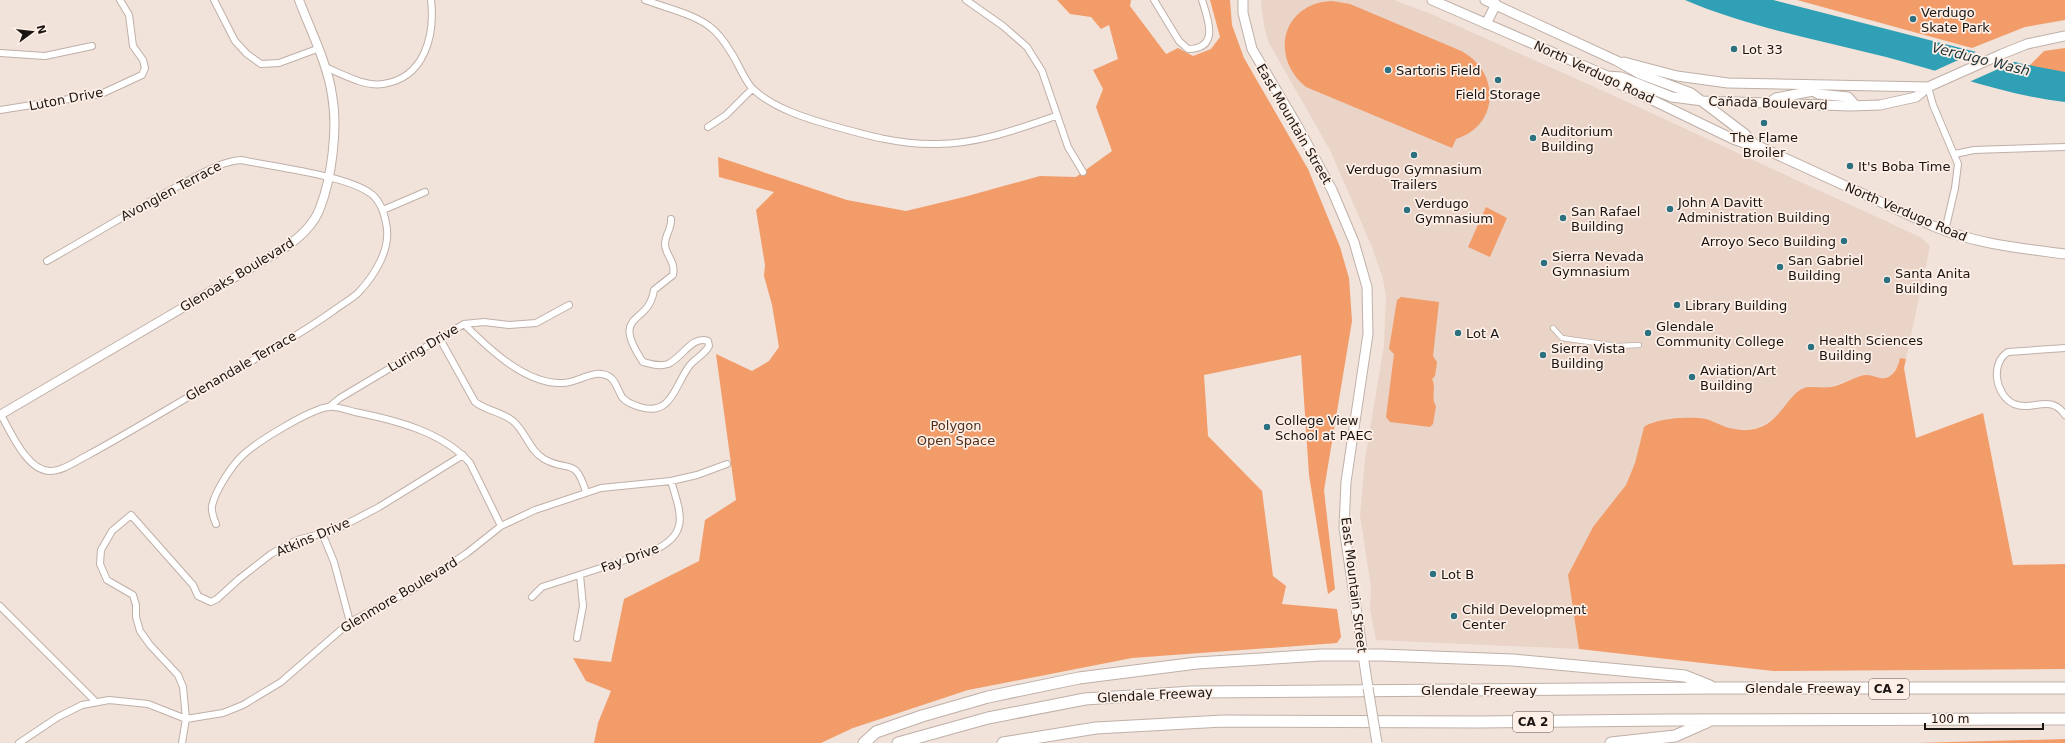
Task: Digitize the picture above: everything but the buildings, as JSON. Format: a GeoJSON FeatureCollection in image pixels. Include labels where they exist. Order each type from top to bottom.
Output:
{"type":"FeatureCollection","features":[{"type":"Feature","properties":{"kind":"highway"},"geometry":{"type":"LineString","coordinates":[[864,743],[876,732],[922,716],[988,697],[1079,678],[1197,663],[1362,654],[1513,660],[1685,676],[1714,688]]}},
{"type":"Feature","properties":{"kind":"highway","name":"Glendale Freeway"},"geometry":{"type":"LineString","coordinates":[[898,743],[988,718],[1085,700],[1192,692],[1714,688],[2065,688]]}},
{"type":"Feature","properties":{"kind":"highway"},"geometry":{"type":"LineString","coordinates":[[1611,743],[1675,736],[1712,719]]}},
{"type":"Feature","properties":{"kind":"highway","name":"CA 2"},"geometry":{"type":"LineString","coordinates":[[1003,743],[1096,728],[1223,721],[1479,722],[1712,719],[2065,719]]}},
{"type":"Feature","properties":{"kind":"main road","name":"East Mountain Street"},"geometry":{"type":"LineString","coordinates":[[1243,0],[1243,13],[1252,49],[1298,127],[1332,190],[1354,242],[1367,288],[1368,334],[1346,482],[1344,528],[1362,654],[1377,743]]}},
{"type":"Feature","properties":{"kind":"main road","name":"North Verdugo Road"},"geometry":{"type":"LineString","coordinates":[[1432,0],[1607,76],[1621,85],[1733,139],[1748,144],[1754,144]]}},
{"type":"Feature","properties":{"kind":"main road","name":"North Verdugo Road"},"geometry":{"type":"LineString","coordinates":[[1485,0],[1617,61],[1644,76],[1684,89],[1703,101],[1754,144],[1945,231],[1960,237],[1992,244],[2065,254]]}},
{"type":"Feature","properties":{"kind":"main road"},"geometry":{"type":"LineString","coordinates":[[1486,24],[1496,4]]}},
{"type":"Feature","properties":{"kind":"main road","name":"Cañada Boulevard"},"geometry":{"type":"LineString","coordinates":[[1617,61],[1640,65],[1676,76],[1715,82],[1813,89],[1928,87],[2027,44],[2065,36]]}},
{"type":"Feature","properties":{"kind":"main road","name":"Cañada Boulevard"},"geometry":{"type":"LineString","coordinates":[[1607,76],[1621,77],[1672,97],[1703,101],[1856,106],[1904,101],[1921,95],[1928,87]]}},
{"type":"Feature","properties":{"kind":"main road"},"geometry":{"type":"LineString","coordinates":[[1768,103],[1776,98],[1813,89],[1818,94],[1848,97],[1856,106]]}},
{"type":"Feature","properties":{"kind":"street","name":"Luton Drive"},"geometry":{"type":"LineString","coordinates":[[0,110],[101,94],[142,74],[145,68],[143,60],[133,46],[129,15],[120,0]]}},
{"type":"Feature","properties":{"kind":"street"},"geometry":{"type":"LineString","coordinates":[[214,0],[235,41],[247,54],[261,64],[278,63],[317,48]]}},
{"type":"Feature","properties":{"kind":"street","name":"Glenoaks Boulevard"},"geometry":{"type":"LineString","coordinates":[[0,415],[293,243],[302,234],[320,209],[328,178],[334,137],[332,95],[325,67],[299,0]]}},
{"type":"Feature","properties":{"kind":"street"},"geometry":{"type":"LineString","coordinates":[[325,67],[365,82],[383,84],[400,78],[415,67],[428,47],[433,20],[431,0]]}},
{"type":"Feature","properties":{"kind":"street"},"geometry":{"type":"LineString","coordinates":[[645,0],[694,18],[710,26],[725,42],[752,89],[773,103],[814,120],[876,138],[902,142],[937,144],[977,140],[1009,132],[1056,116]]}},
{"type":"Feature","properties":{"kind":"street"},"geometry":{"type":"LineString","coordinates":[[966,0],[1003,26],[1027,47],[1042,71],[1056,116],[1068,147],[1083,172]]}},
{"type":"Feature","properties":{"kind":"street"},"geometry":{"type":"LineString","coordinates":[[1154,0],[1179,41],[1188,49],[1198,49],[1206,43],[1209,34],[1210,29],[1202,0]]}},
{"type":"Feature","properties":{"kind":"street"},"geometry":{"type":"LineString","coordinates":[[0,53],[45,56],[92,46]]}},
{"type":"Feature","properties":{"kind":"street"},"geometry":{"type":"LineString","coordinates":[[1928,87],[1934,106],[1956,154],[1958,169],[1945,231]]}},
{"type":"Feature","properties":{"kind":"street"},"geometry":{"type":"LineString","coordinates":[[708,127],[726,115],[752,89]]}},
{"type":"Feature","properties":{"kind":"street"},"geometry":{"type":"LineString","coordinates":[[1956,154],[1974,150],[2065,147]]}},
{"type":"Feature","properties":{"kind":"street","name":"Avonglen Terrace"},"geometry":{"type":"LineString","coordinates":[[47,261],[164,193],[218,165],[230,161],[241,160],[328,178]]}},
{"type":"Feature","properties":{"kind":"street","name":"Glenandale Terrace"},"geometry":{"type":"LineString","coordinates":[[0,415],[30,462],[40,470],[52,471],[62,469],[315,324],[357,294],[371,278],[387,242],[388,230],[383,210],[370,194],[347,182],[328,178]]}},
{"type":"Feature","properties":{"kind":"street"},"geometry":{"type":"LineString","coordinates":[[383,210],[424,192]]}},
{"type":"Feature","properties":{"kind":"street"},"geometry":{"type":"LineString","coordinates":[[464,324],[493,352],[521,371],[561,383],[574,382],[600,373],[609,376],[617,384],[622,398],[630,403],[645,408],[661,407],[668,404],[691,364],[704,354],[709,346],[708,342],[702,339],[696,340],[668,364],[655,366],[643,362],[634,348],[629,334],[630,325],[653,299],[654,290],[673,275],[674,268],[665,245],[672,224],[671,219]]}},
{"type":"Feature","properties":{"kind":"street","name":"Luring Drive"},"geometry":{"type":"LineString","coordinates":[[216,524],[212,507],[217,493],[243,455],[297,421],[329,407],[340,398],[464,324],[484,322],[509,325],[536,323],[569,305]]}},
{"type":"Feature","properties":{"kind":"street"},"geometry":{"type":"LineString","coordinates":[[1553,328],[1562,338],[1617,346],[1639,345]]}},
{"type":"Feature","properties":{"kind":"street"},"geometry":{"type":"LineString","coordinates":[[440,339],[476,402],[484,409],[506,416],[515,422],[535,452],[544,459],[574,469],[580,474],[586,492]]}},
{"type":"Feature","properties":{"kind":"street"},"geometry":{"type":"LineString","coordinates":[[2065,348],[2008,352],[2002,357],[1996,377],[2000,390],[2012,403],[2020,406],[2041,403],[2055,405],[2065,414]]}},
{"type":"Feature","properties":{"kind":"street"},"geometry":{"type":"LineString","coordinates":[[329,407],[383,417],[420,430],[445,442],[463,455],[470,463],[501,526]]}},
{"type":"Feature","properties":{"kind":"street","name":"Atkins Drive"},"geometry":{"type":"LineString","coordinates":[[186,719],[183,687],[178,675],[150,645],[140,631],[136,617],[136,605],[133,595],[107,580],[100,564],[101,550],[112,531],[131,515],[193,585],[198,596],[211,602],[217,599],[239,579],[271,554],[297,540],[335,530],[379,507],[463,455]]}},
{"type":"Feature","properties":{"kind":"street","name":"Glenmore Boulevard"},"geometry":{"type":"LineString","coordinates":[[186,719],[223,713],[243,705],[281,682],[350,622],[410,591],[467,553],[501,526],[535,510],[586,492],[601,488],[671,481],[697,475],[727,464]]}},
{"type":"Feature","properties":{"kind":"street","name":"Fay Drive"},"geometry":{"type":"LineString","coordinates":[[532,596],[542,588],[667,544],[676,535],[680,514],[671,481]]}},
{"type":"Feature","properties":{"kind":"street"},"geometry":{"type":"LineString","coordinates":[[322,534],[334,562],[350,622]]}},
{"type":"Feature","properties":{"kind":"street"},"geometry":{"type":"LineString","coordinates":[[577,638],[583,606],[580,575]]}},
{"type":"Feature","properties":{"kind":"street"},"geometry":{"type":"LineString","coordinates":[[0,606],[96,702]]}},
{"type":"Feature","properties":{"kind":"street"},"geometry":{"type":"LineString","coordinates":[[19,743],[58,717],[82,705],[120,700],[148,704],[186,719],[182,743]]}},
{"type":"Feature","properties":{"kind":"shaded area","name":"Glendale Community College"},"geometry":{"type":"Polygon","coordinates":[[[1261,0],[1394,0],[1431,14],[1610,94],[1920,237],[1930,246],[1906,359],[1900,358],[1899,365],[1891,375],[1885,378],[1857,377],[1830,387],[1801,390],[1778,416],[1758,428],[1735,430],[1704,419],[1696,418],[1655,421],[1644,427],[1635,463],[1626,485],[1568,575],[1579,649],[1376,640],[1370,609],[1371,587],[1360,515],[1365,460],[1384,346],[1386,297],[1383,279],[1372,247],[1330,150],[1269,43],[1264,26],[1261,0]]]}},
{"type":"Feature","properties":{"kind":"green space","name":"Polygon Open Space"},"geometry":{"type":"Polygon","coordinates":[[[1057,0],[1131,0],[1130,6],[1166,54],[1178,48],[1193,56],[1211,49],[1220,37],[1210,0],[1230,0],[1232,25],[1244,58],[1308,169],[1340,247],[1349,278],[1352,321],[1324,490],[1335,589],[1328,594],[1309,475],[1301,355],[1204,375],[1208,436],[1262,491],[1273,576],[1286,586],[1282,604],[1337,609],[1341,637],[1337,643],[1132,658],[968,690],[853,728],[821,743],[594,743],[598,723],[611,691],[586,681],[573,658],[611,662],[624,599],[699,561],[705,520],[736,500],[716,354],[752,371],[769,361],[779,347],[772,305],[764,276],[765,265],[756,210],[774,192],[719,177],[718,157],[847,200],[906,211],[1040,176],[1076,177],[1112,151],[1096,107],[1103,89],[1093,70],[1118,59],[1109,25],[1101,29],[1091,17],[1070,14],[1057,0]]]}},
{"type":"Feature","properties":{"kind":"green space"},"geometry":{"type":"Polygon","coordinates":[[[1797,0],[2065,0],[2065,20],[2025,27],[1972,48],[1797,0]]]}},
{"type":"Feature","properties":{"kind":"green space"},"geometry":{"type":"Polygon","coordinates":[[[1332,1],[1350,4],[1459,50],[1472,59],[1482,70],[1488,83],[1490,96],[1488,110],[1481,122],[1471,132],[1456,139],[1452,148],[1306,87],[1294,75],[1287,61],[1285,47],[1286,34],[1292,21],[1302,11],[1315,4],[1332,1]]]}},
{"type":"Feature","properties":{"kind":"green space"},"geometry":{"type":"Polygon","coordinates":[[[2065,48],[2065,76],[2028,67],[2044,51],[2065,48]]]}},
{"type":"Feature","properties":{"kind":"green space"},"geometry":{"type":"Polygon","coordinates":[[[1486,207],[1507,218],[1490,257],[1468,247],[1486,207]]]}},
{"type":"Feature","properties":{"kind":"green space"},"geometry":{"type":"Polygon","coordinates":[[[1401,297],[1439,302],[1433,356],[1437,362],[1435,376],[1432,379],[1434,386],[1434,403],[1436,406],[1433,424],[1430,427],[1390,422],[1386,417],[1394,354],[1389,349],[1397,300],[1401,297]]]}},
{"type":"Feature","properties":{"kind":"green space"},"geometry":{"type":"Polygon","coordinates":[[[1900,358],[1906,359],[1904,368],[1916,438],[1983,413],[2013,565],[2065,564],[2065,669],[1773,671],[1579,649],[1568,575],[1593,527],[1626,485],[1635,463],[1644,427],[1649,424],[1674,418],[1700,418],[1735,429],[1751,430],[1763,426],[1772,420],[1801,390],[1809,387],[1831,387],[1840,385],[1856,377],[1865,375],[1887,378],[1896,370],[1900,358]]]}},
{"type":"Feature","properties":{"kind":"green space"},"geometry":{"type":"Polygon","coordinates":[[[2065,739],[2065,743],[1915,743],[2065,739]]]}},
{"type":"Feature","properties":{"kind":"water","name":"Verdugo Wash"},"geometry":{"type":"Polygon","coordinates":[[[1685,0],[1773,0],[2023,64],[2065,72],[2065,102],[2042,99],[1997,89],[1886,57],[1784,32],[1709,10],[1685,0]]]}},
{"type":"Feature","properties":{"kind":"pier"},"geometry":{"type":"Polygon","coordinates":[[[1978,51],[2016,61],[1969,82],[1932,72],[1978,51]]]}},
{"type":"Feature","properties":{"kind":"place","name":"Verdugo Skate Park"},"geometry":{"type":"Point","coordinates":[1913,19]}},
{"type":"Feature","properties":{"kind":"place","name":"Lot 33"},"geometry":{"type":"Point","coordinates":[1734,49]}},
{"type":"Feature","properties":{"kind":"place","name":"Sartoris Field"},"geometry":{"type":"Point","coordinates":[1388,70]}},
{"type":"Feature","properties":{"kind":"place","name":"Field Storage"},"geometry":{"type":"Point","coordinates":[1498,80]}},
{"type":"Feature","properties":{"kind":"place","name":"The Flame Broiler"},"geometry":{"type":"Point","coordinates":[1764,123]}},
{"type":"Feature","properties":{"kind":"place","name":"Auditorium Building"},"geometry":{"type":"Point","coordinates":[1533,138]}},
{"type":"Feature","properties":{"kind":"place","name":"Verdugo Gymnasium Trailers"},"geometry":{"type":"Point","coordinates":[1414,155]}},
{"type":"Feature","properties":{"kind":"place","name":"It's Boba Time"},"geometry":{"type":"Point","coordinates":[1850,166]}},
{"type":"Feature","properties":{"kind":"place","name":"John A Davitt Administration Building"},"geometry":{"type":"Point","coordinates":[1670,209]}},
{"type":"Feature","properties":{"kind":"place","name":"Verdugo Gymnasium"},"geometry":{"type":"Point","coordinates":[1407,210]}},
{"type":"Feature","properties":{"kind":"place","name":"San Rafael Building"},"geometry":{"type":"Point","coordinates":[1563,218]}},
{"type":"Feature","properties":{"kind":"place","name":"Arroyo Seco Building"},"geometry":{"type":"Point","coordinates":[1844,241]}},
{"type":"Feature","properties":{"kind":"place","name":"Sierra Nevada Gymnasium"},"geometry":{"type":"Point","coordinates":[1544,263]}},
{"type":"Feature","properties":{"kind":"place","name":"San Gabriel Building"},"geometry":{"type":"Point","coordinates":[1780,267]}},
{"type":"Feature","properties":{"kind":"place","name":"Santa Anita Building"},"geometry":{"type":"Point","coordinates":[1887,280]}},
{"type":"Feature","properties":{"kind":"place","name":"Library Building"},"geometry":{"type":"Point","coordinates":[1677,305]}},
{"type":"Feature","properties":{"kind":"place","name":"Lot A"},"geometry":{"type":"Point","coordinates":[1458,333]}},
{"type":"Feature","properties":{"kind":"place","name":"Glendale Community College"},"geometry":{"type":"Point","coordinates":[1648,333]}},
{"type":"Feature","properties":{"kind":"place","name":"Health Sciences Building"},"geometry":{"type":"Point","coordinates":[1811,347]}},
{"type":"Feature","properties":{"kind":"place","name":"Sierra Vista Building"},"geometry":{"type":"Point","coordinates":[1543,355]}},
{"type":"Feature","properties":{"kind":"place","name":"Aviation/Art Building"},"geometry":{"type":"Point","coordinates":[1692,377]}},
{"type":"Feature","properties":{"kind":"place","name":"College View School at PAEC"},"geometry":{"type":"Point","coordinates":[1267,427]}},
{"type":"Feature","properties":{"kind":"place","name":"Lot B"},"geometry":{"type":"Point","coordinates":[1433,574]}},
{"type":"Feature","properties":{"kind":"place","name":"Child Development Center"},"geometry":{"type":"Point","coordinates":[1454,616]}}]}
